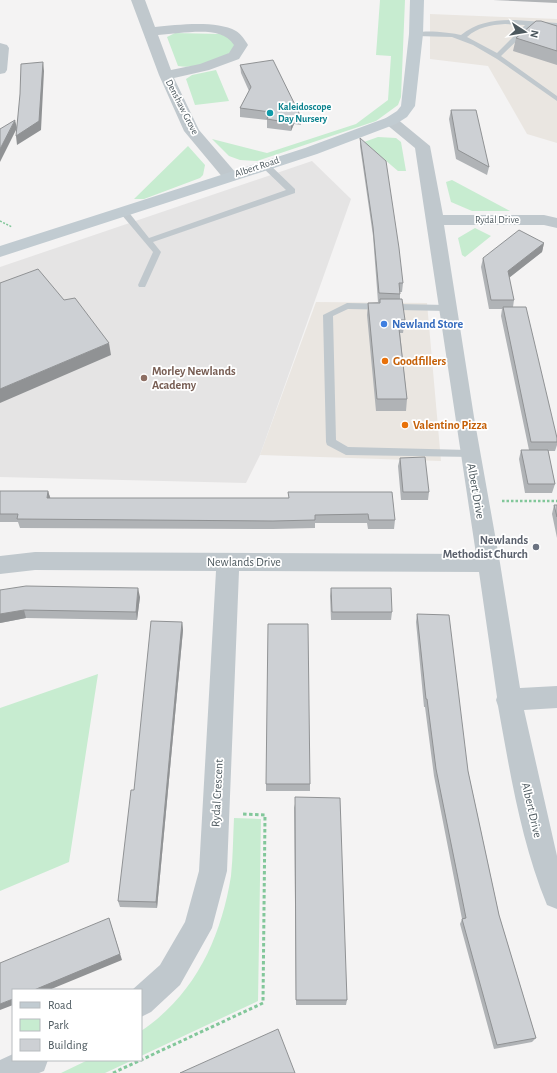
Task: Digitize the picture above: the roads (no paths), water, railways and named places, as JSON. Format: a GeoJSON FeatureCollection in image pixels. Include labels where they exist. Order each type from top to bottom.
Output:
{"type":"FeatureCollection","features":[{"type":"Feature","properties":{"kind":"street","name":"Denshaw Grove"},"geometry":{"type":"LineString","coordinates":[[138,0],[166,75],[192,131],[230,176]]}},
{"type":"Feature","properties":{"kind":"street","name":"Albert Road"},"geometry":{"type":"LineString","coordinates":[[0,252],[310,151],[391,121],[402,114],[408,106],[416,34],[417,0]]}},
{"type":"Feature","properties":{"kind":"street","name":"Denshaw Grove"},"geometry":{"type":"LineString","coordinates":[[151,32],[196,29],[227,32],[235,37],[241,45],[234,56],[204,67],[166,75]]}},
{"type":"Feature","properties":{"kind":"street"},"geometry":{"type":"LineString","coordinates":[[0,47],[2,48],[0,70]]}},
{"type":"Feature","properties":{"kind":"street","name":"Albert Drive"},"geometry":{"type":"LineString","coordinates":[[391,121],[422,146],[436,220],[447,308],[469,454],[489,564],[508,700],[522,768],[547,872],[557,895]]}},
{"type":"Feature","properties":{"kind":"street","name":"Rydal Drive"},"geometry":{"type":"LineString","coordinates":[[436,220],[544,220],[557,223]]}},
{"type":"Feature","properties":{"kind":"street","name":"Newlands Drive"},"geometry":{"type":"LineString","coordinates":[[0,565],[35,561],[489,564]]}},
{"type":"Feature","properties":{"kind":"street","name":"Rydal Crescent"},"geometry":{"type":"LineString","coordinates":[[142,1001],[170,975],[198,928],[213,871],[228,562]]}},
{"type":"Feature","properties":{"kind":"street"},"geometry":{"type":"LineString","coordinates":[[508,700],[557,697]]}},
{"type":"Feature","properties":{"kind":"street"},"geometry":{"type":"LineString","coordinates":[[6,1073],[32,1061]]}},
{"type":"Feature","properties":{"kind":"lane"},"geometry":{"type":"LineString","coordinates":[[462,38],[474,29],[490,24],[557,25]]}},
{"type":"Feature","properties":{"kind":"lane"},"geometry":{"type":"LineString","coordinates":[[497,56],[530,24]]}},
{"type":"Feature","properties":{"kind":"lane"},"geometry":{"type":"LineString","coordinates":[[416,34],[448,35],[462,38],[497,56],[557,99]]}},
{"type":"Feature","properties":{"kind":"lane"},"geometry":{"type":"LineString","coordinates":[[147,242],[292,191],[265,165]]}},
{"type":"Feature","properties":{"kind":"lane"},"geometry":{"type":"LineString","coordinates":[[124,212],[147,242],[157,252],[142,285]]}},
{"type":"Feature","properties":{"kind":"lane"},"geometry":{"type":"LineString","coordinates":[[447,308],[347,306],[328,315],[331,442],[346,451],[469,454]]}},
{"type":"Feature","properties":{"kind":"place","name":"Kaleidoscope Day Nursery"},"geometry":{"type":"Point","coordinates":[270,113]}},
{"type":"Feature","properties":{"kind":"place","name":"Newland Store"},"geometry":{"type":"Point","coordinates":[384,324]}},
{"type":"Feature","properties":{"kind":"place","name":"Goodfillers"},"geometry":{"type":"Point","coordinates":[385,361]}},
{"type":"Feature","properties":{"kind":"place","name":"Morley Newlands Academy"},"geometry":{"type":"Point","coordinates":[144,378]}},
{"type":"Feature","properties":{"kind":"place","name":"Valentino Pizza"},"geometry":{"type":"Point","coordinates":[405,425]}},
{"type":"Feature","properties":{"kind":"place","name":"Newlands Methodist Church"},"geometry":{"type":"Point","coordinates":[536,547]}}]}
